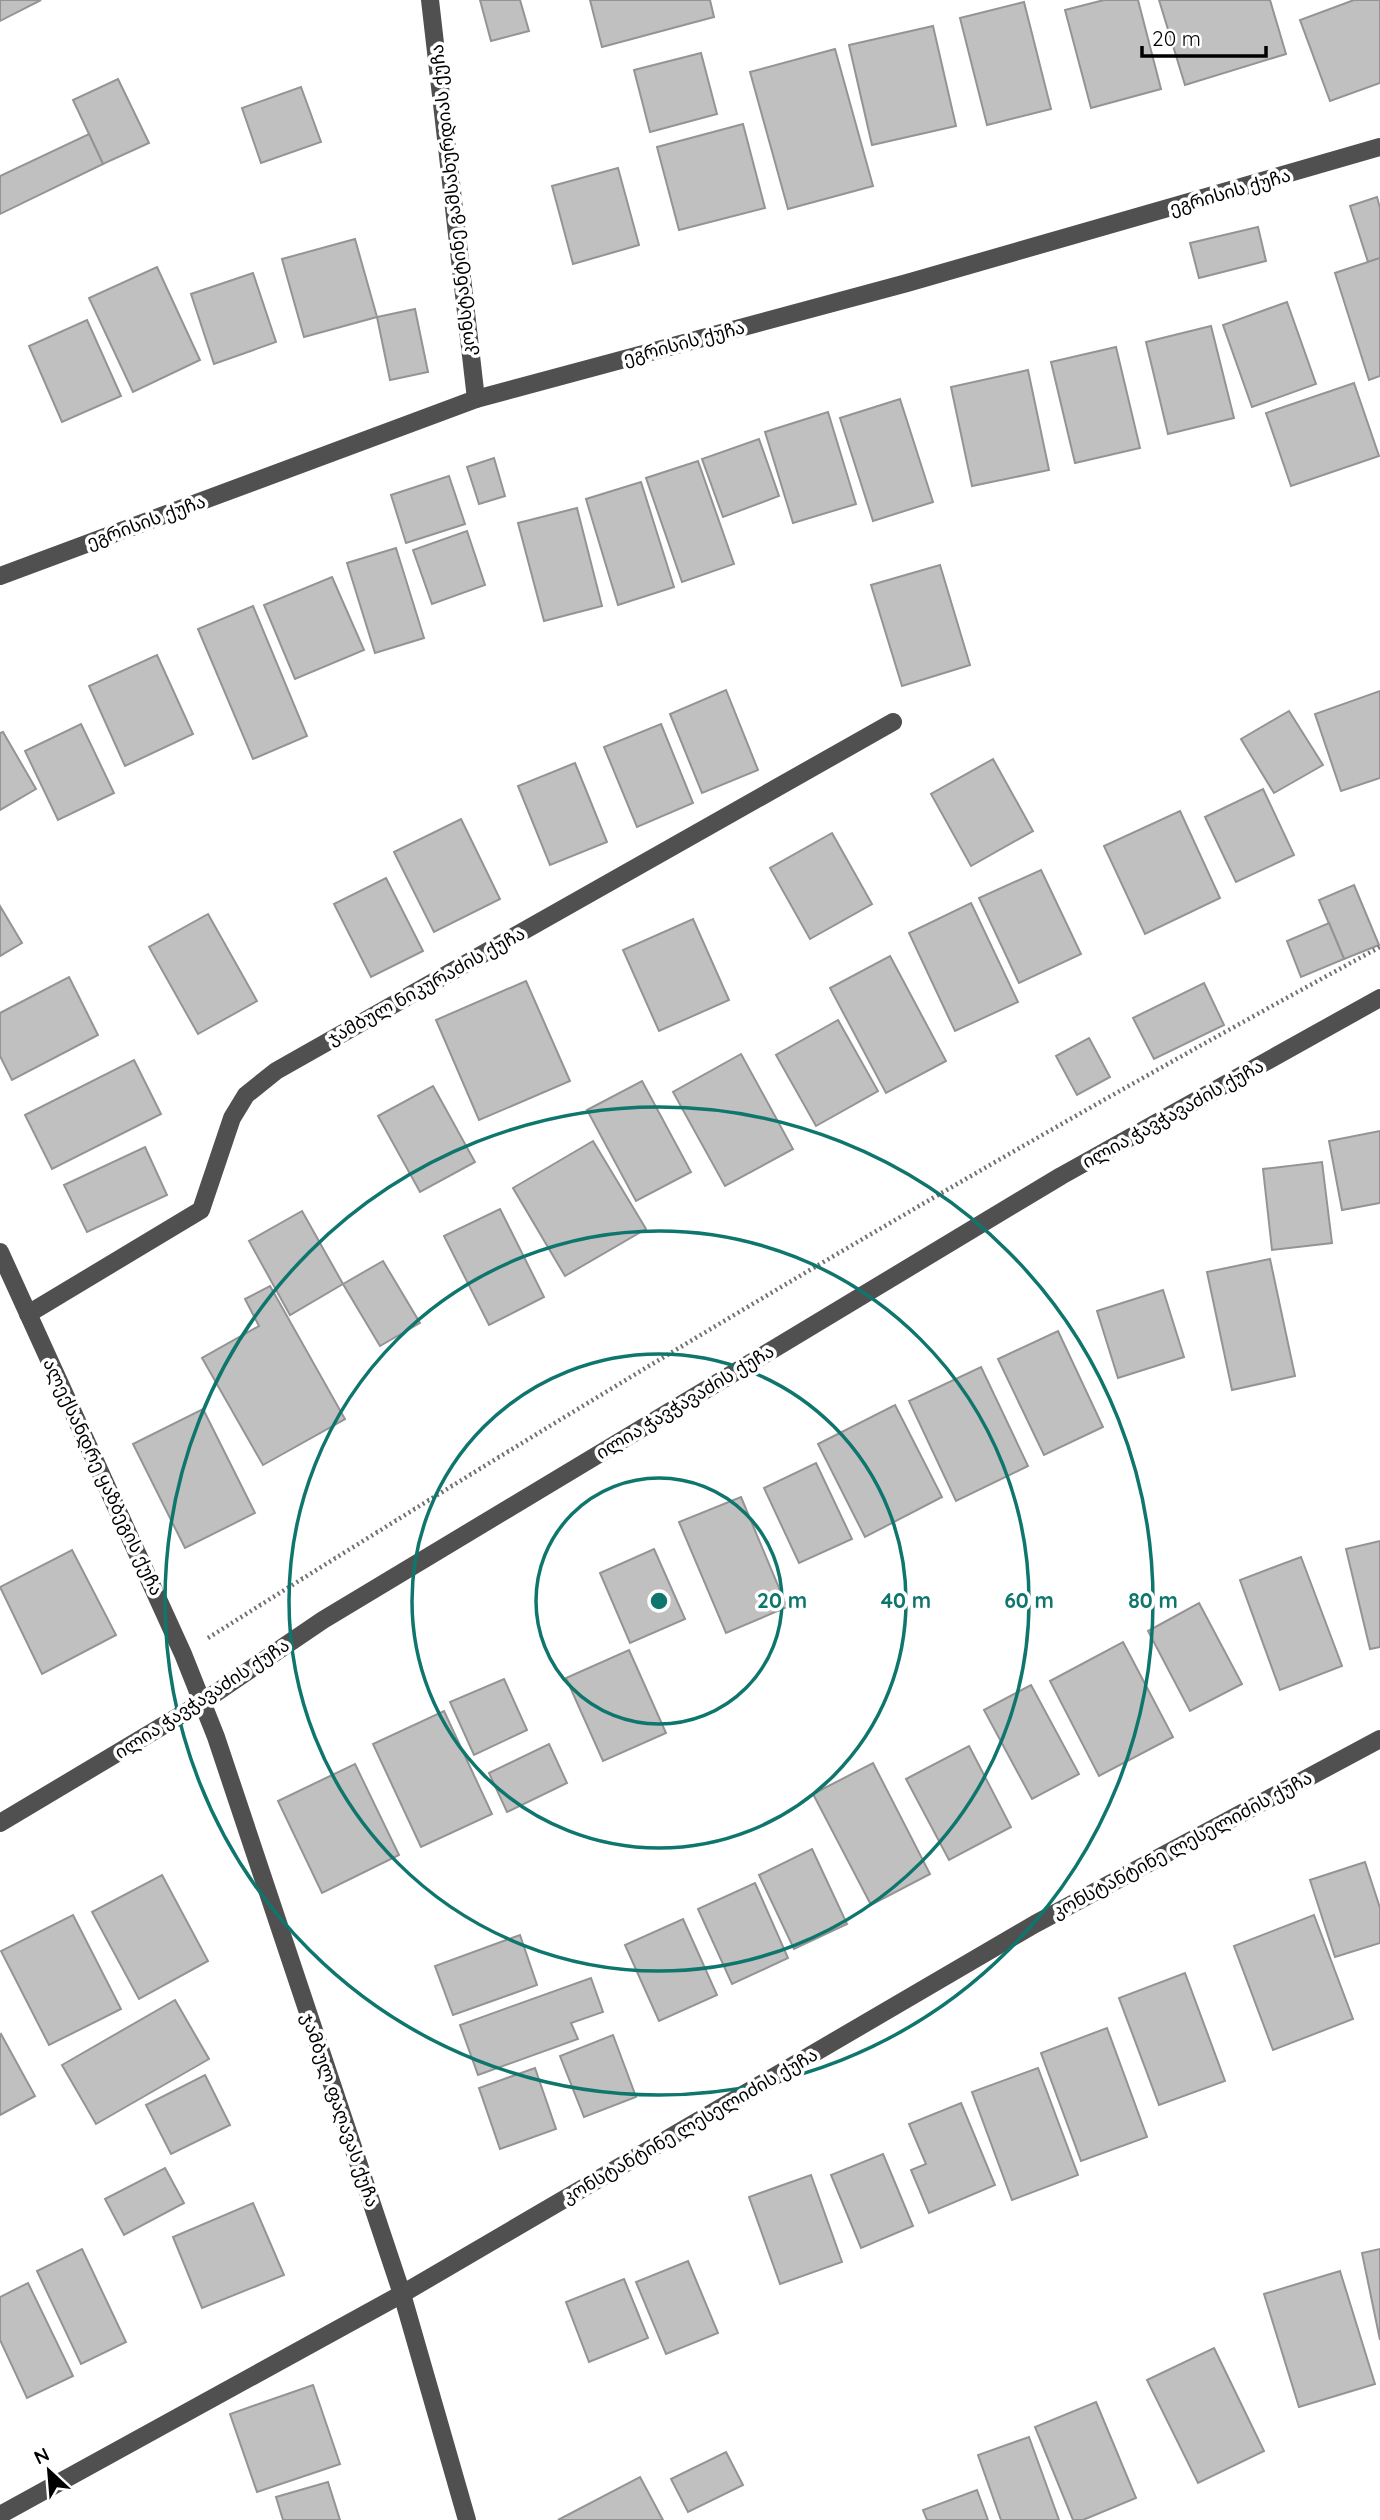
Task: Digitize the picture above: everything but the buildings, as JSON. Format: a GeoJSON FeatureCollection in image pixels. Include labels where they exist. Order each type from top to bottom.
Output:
{"type":"FeatureCollection","features":[{"type":"Feature","properties":{"kind":"street","name":"კონსტანტინე გამსახურდიას ქუჩა"},"geometry":{"type":"LineString","coordinates":[[430,0],[475,399]]}},
{"type":"Feature","properties":{"kind":"street","name":"ეგრისის ქუჩა"},"geometry":{"type":"LineString","coordinates":[[0,576],[475,399],[907,283],[1380,147]]}},
{"type":"Feature","properties":{"kind":"street","name":"ჯამბულ ნიკურაძის ქუჩა"},"geometry":{"type":"LineString","coordinates":[[28,1314],[201,1210],[232,1118],[246,1095],[276,1071],[894,722]]}},
{"type":"Feature","properties":{"kind":"street","name":"ილია ჭავჭავაძის ქუჩა"},"geometry":{"type":"LineString","coordinates":[[0,1823],[201,1703],[323,1620],[1061,1176],[1380,998]]}},
{"type":"Feature","properties":{"kind":"street","name":"ალექსანდრე ყაზბეგის ქუჩა"},"geometry":{"type":"LineString","coordinates":[[0,1252],[183,1654],[201,1703]]}},
{"type":"Feature","properties":{"kind":"street","name":"ჯამბულ ფაღავას ქუჩა"},"geometry":{"type":"LineString","coordinates":[[201,1703],[216,1737],[402,2294],[467,2520]]}},
{"type":"Feature","properties":{"kind":"street","name":"კონსტანტინე ლესელიძის ქუჩა"},"geometry":{"type":"LineString","coordinates":[[0,2515],[402,2294],[1035,1924],[1380,1739]]}},
{"type":"Feature","properties":{"kind":"path"},"geometry":{"type":"LineString","coordinates":[[183,1654],[602,1392],[1021,1144],[1380,947]]}}]}
